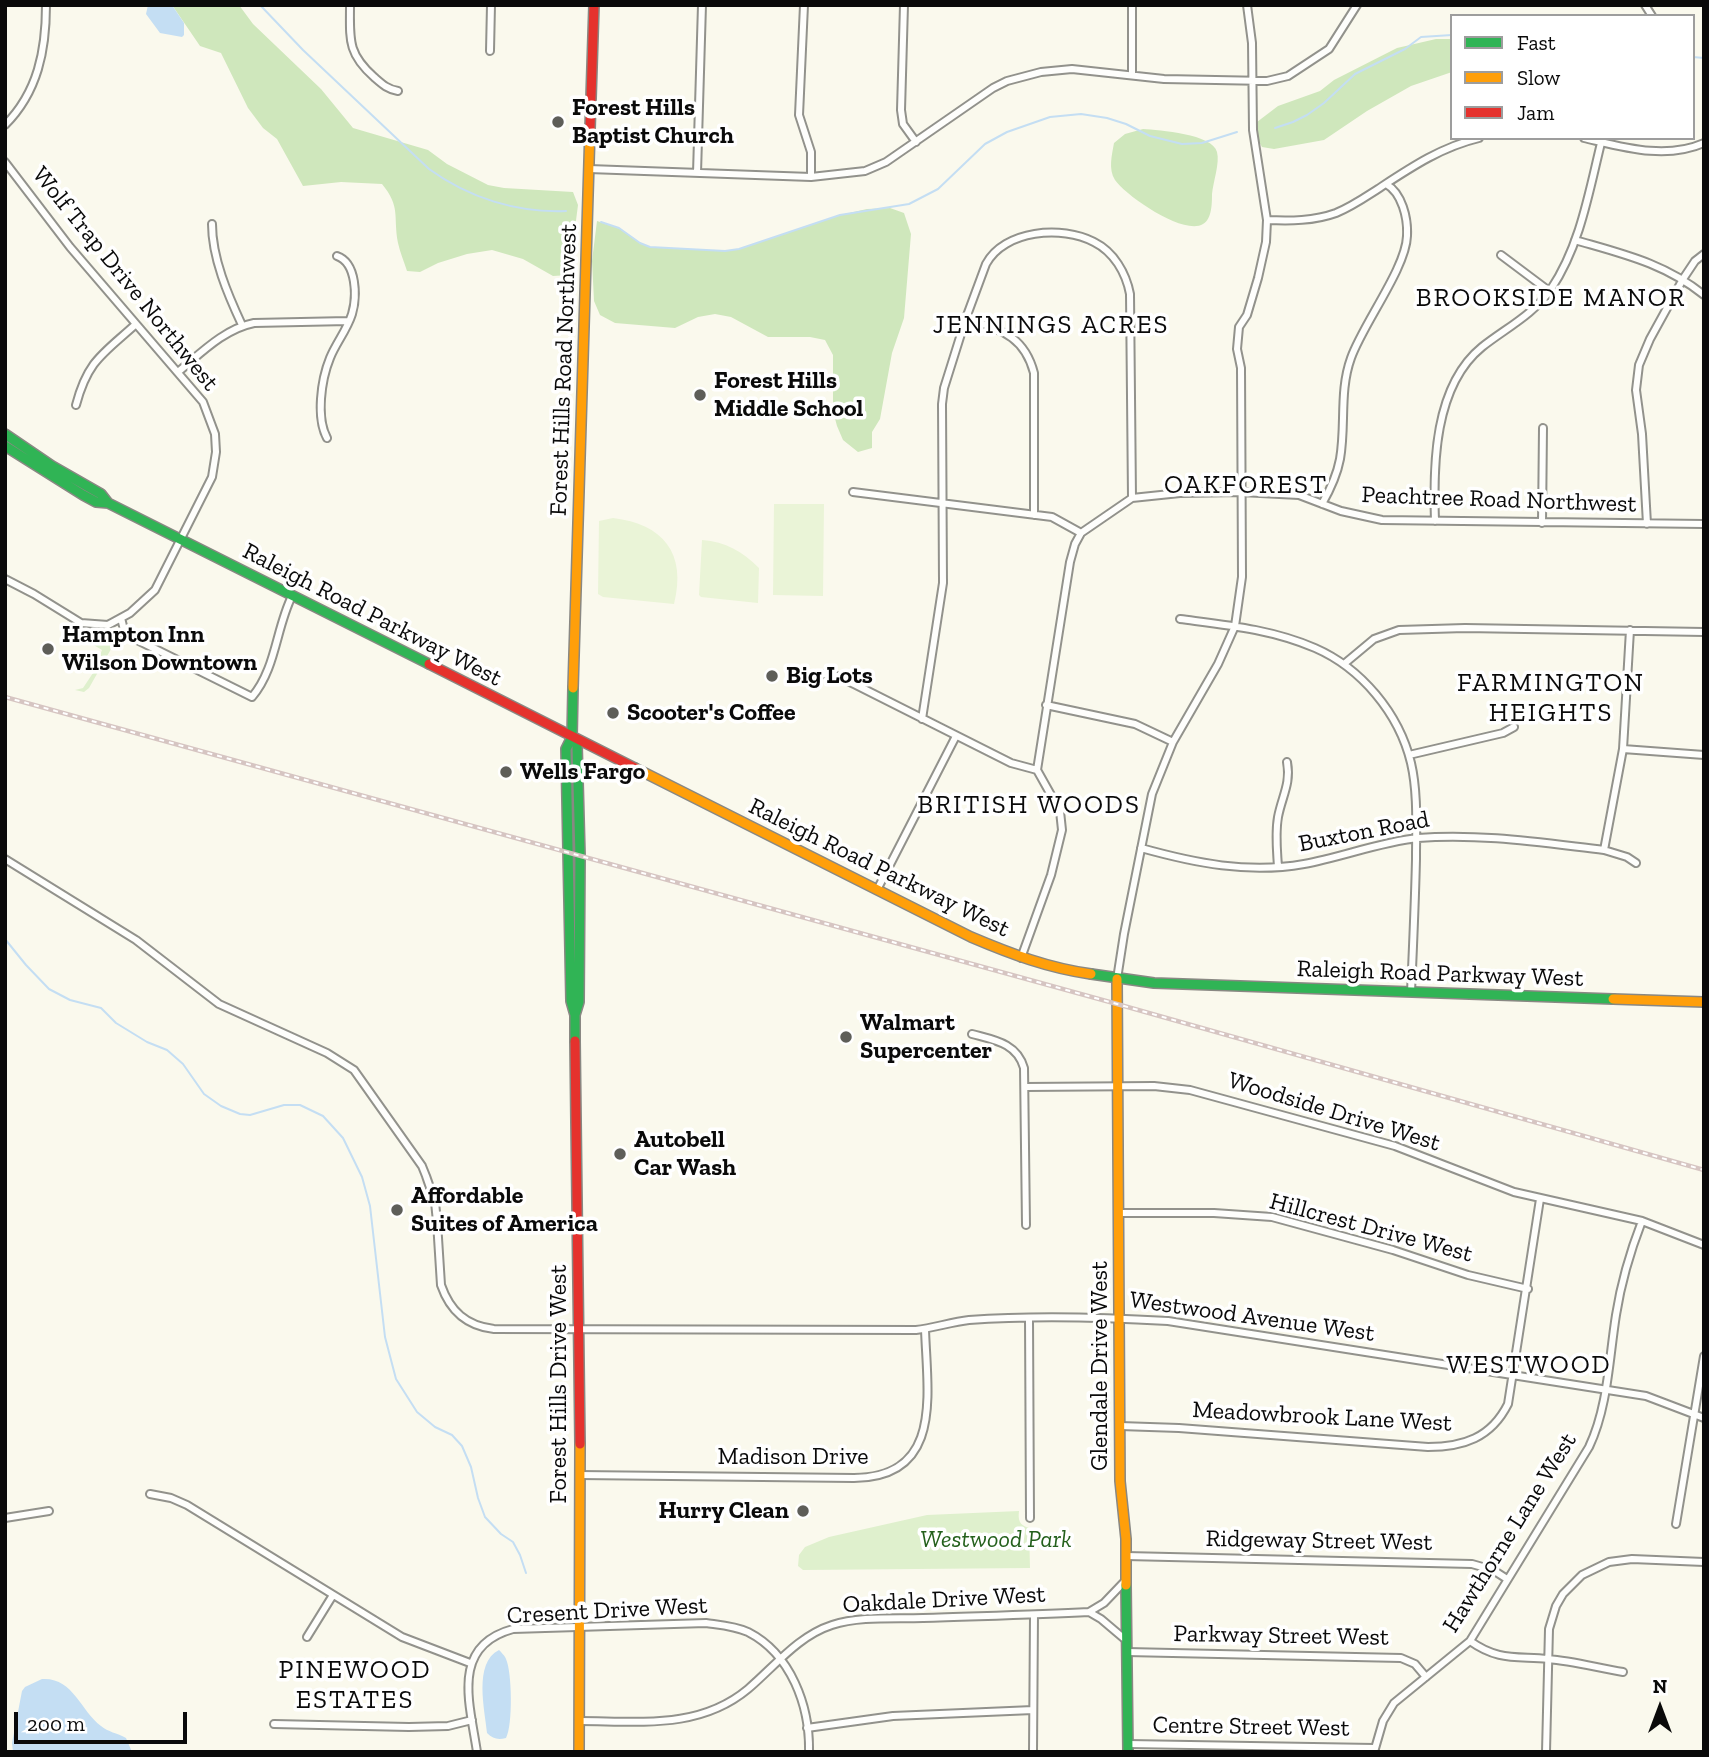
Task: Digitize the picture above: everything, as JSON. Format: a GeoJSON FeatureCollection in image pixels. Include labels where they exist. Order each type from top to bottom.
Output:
{"type":"FeatureCollection","features":[{"type":"Feature","properties":{"kind":"main road","name":"Forest Hills Road Northwest"},"geometry":{"type":"LineString","coordinates":[[572,737],[594,5]]}},
{"type":"Feature","properties":{"kind":"main road","name":"Raleigh Road Parkway West"},"geometry":{"type":"LineString","coordinates":[[5,434],[52,466],[101,494],[108,503]]}},
{"type":"Feature","properties":{"kind":"main road","name":"Raleigh Road Parkway West"},"geometry":{"type":"LineString","coordinates":[[5,446],[96,502],[108,503],[971,937],[1021,958],[1064,970],[1168,984],[1704,1002]]}},
{"type":"Feature","properties":{"kind":"main road","name":"Forest Hills Drive West"},"geometry":{"type":"LineString","coordinates":[[572,737],[566,749],[571,1001],[575,1015],[579,1329],[579,1752]]}},
{"type":"Feature","properties":{"kind":"main road","name":"Glendale Drive West"},"geometry":{"type":"LineString","coordinates":[[1117,979],[1118,1318],[1121,1495],[1125,1517],[1126,1556],[1128,1748]]}},
{"type":"Feature","properties":{"kind":"street"},"geometry":{"type":"LineString","coordinates":[[5,125],[24,102],[40,67],[46,5]]}},
{"type":"Feature","properties":{"kind":"street"},"geometry":{"type":"LineString","coordinates":[[350,5],[349,40],[354,55],[387,89],[398,91]]}},
{"type":"Feature","properties":{"kind":"street"},"geometry":{"type":"LineString","coordinates":[[491,5],[491,51]]}},
{"type":"Feature","properties":{"kind":"street"},"geometry":{"type":"LineString","coordinates":[[697,173],[702,5]]}},
{"type":"Feature","properties":{"kind":"street"},"geometry":{"type":"LineString","coordinates":[[804,5],[799,115],[811,152],[811,177]]}},
{"type":"Feature","properties":{"kind":"street"},"geometry":{"type":"LineString","coordinates":[[904,5],[901,110],[903,124],[916,142]]}},
{"type":"Feature","properties":{"kind":"street"},"geometry":{"type":"LineString","coordinates":[[1132,5],[1132,75]]}},
{"type":"Feature","properties":{"kind":"street"},"geometry":{"type":"LineString","coordinates":[[1117,979],[1152,794],[1173,742],[1218,664],[1235,626],[1242,577],[1241,368],[1237,349],[1239,327],[1247,316],[1258,278],[1266,242],[1267,220],[1254,138],[1251,29],[1247,5]]}},
{"type":"Feature","properties":{"kind":"street"},"geometry":{"type":"LineString","coordinates":[[589,169],[811,177],[865,171],[886,162],[984,94],[1024,75],[1072,69],[1164,79],[1281,79],[1319,57],[1336,41],[1357,5]]}},
{"type":"Feature","properties":{"kind":"street"},"geometry":{"type":"LineString","coordinates":[[1267,220],[1304,220],[1336,213],[1436,153],[1473,140]]}},
{"type":"Feature","properties":{"kind":"street"},"geometry":{"type":"LineString","coordinates":[[1591,140],[1649,151],[1672,150],[1704,143]]}},
{"type":"Feature","properties":{"kind":"street"},"geometry":{"type":"LineString","coordinates":[[1435,521],[1435,447],[1441,417],[1465,364],[1483,346],[1523,318],[1549,291],[1575,240],[1601,143]]}},
{"type":"Feature","properties":{"kind":"street","name":"Wolf Trap Drive Northwest"},"geometry":{"type":"LineString","coordinates":[[5,162],[69,247],[207,409],[215,434],[216,452],[212,477],[181,540],[155,590],[140,606],[121,618]]}},
{"type":"Feature","properties":{"kind":"street"},"geometry":{"type":"LineString","coordinates":[[1322,504],[1334,480],[1340,458],[1342,396],[1348,367],[1359,339],[1400,261],[1407,240],[1405,213],[1395,189],[1386,184]]}},
{"type":"Feature","properties":{"kind":"street"},"geometry":{"type":"LineString","coordinates":[[212,224],[212,236],[220,267],[242,325]]}},
{"type":"Feature","properties":{"kind":"street"},"geometry":{"type":"LineString","coordinates":[[922,719],[943,583],[941,505],[944,388],[966,318],[988,261],[996,250],[1008,242],[1040,234],[1073,235],[1095,242],[1111,255],[1125,274],[1130,294],[1132,498]]}},
{"type":"Feature","properties":{"kind":"street"},"geometry":{"type":"LineString","coordinates":[[1575,240],[1637,258],[1684,279],[1704,295]]}},
{"type":"Feature","properties":{"kind":"street"},"geometry":{"type":"LineString","coordinates":[[1647,524],[1637,378],[1641,357],[1695,261],[1704,254]]}},
{"type":"Feature","properties":{"kind":"street"},"geometry":{"type":"LineString","coordinates":[[1501,255],[1549,291]]}},
{"type":"Feature","properties":{"kind":"street"},"geometry":{"type":"LineString","coordinates":[[327,438],[321,427],[324,379],[330,357],[353,310],[353,271],[346,260],[337,256]]}},
{"type":"Feature","properties":{"kind":"street"},"geometry":{"type":"LineString","coordinates":[[966,318],[1010,335],[1020,344],[1031,361],[1034,373],[1034,515]]}},
{"type":"Feature","properties":{"kind":"street"},"geometry":{"type":"LineString","coordinates":[[178,372],[219,338],[242,325],[348,321]]}},
{"type":"Feature","properties":{"kind":"street"},"geometry":{"type":"LineString","coordinates":[[76,405],[81,385],[90,367],[136,324]]}},
{"type":"Feature","properties":{"kind":"street"},"geometry":{"type":"LineString","coordinates":[[1542,523],[1543,428]]}},
{"type":"Feature","properties":{"kind":"street"},"geometry":{"type":"LineString","coordinates":[[853,492],[1034,515],[1059,520],[1081,533],[1074,544],[1070,562],[1037,770],[1060,811],[1062,830],[1051,875],[1021,958]]}},
{"type":"Feature","properties":{"kind":"street","name":"Peachtree Road Northwest"},"geometry":{"type":"LineString","coordinates":[[1081,533],[1132,498],[1180,493],[1241,492],[1298,495],[1363,518],[1704,524]]}},
{"type":"Feature","properties":{"kind":"street"},"geometry":{"type":"LineString","coordinates":[[5,579],[81,623],[107,625],[121,618],[125,634],[252,697],[272,660],[283,614],[292,596]]}},
{"type":"Feature","properties":{"kind":"street"},"geometry":{"type":"LineString","coordinates":[[1180,619],[1235,626],[1289,638],[1344,664],[1381,700],[1409,754],[1414,780],[1416,838],[1411,992]]}},
{"type":"Feature","properties":{"kind":"street"},"geometry":{"type":"LineString","coordinates":[[1344,664],[1374,639],[1399,630],[1704,632]]}},
{"type":"Feature","properties":{"kind":"street"},"geometry":{"type":"LineString","coordinates":[[1604,850],[1623,749],[1630,630]]}},
{"type":"Feature","properties":{"kind":"street"},"geometry":{"type":"LineString","coordinates":[[823,674],[837,676],[1011,763],[1037,770]]}},
{"type":"Feature","properties":{"kind":"street"},"geometry":{"type":"LineString","coordinates":[[1046,705],[1135,724],[1173,742]]}},
{"type":"Feature","properties":{"kind":"street"},"geometry":{"type":"LineString","coordinates":[[1409,754],[1503,733],[1514,727]]}},
{"type":"Feature","properties":{"kind":"street"},"geometry":{"type":"LineString","coordinates":[[877,890],[956,736]]}},
{"type":"Feature","properties":{"kind":"street"},"geometry":{"type":"LineString","coordinates":[[1623,749],[1704,755]]}},
{"type":"Feature","properties":{"kind":"street"},"geometry":{"type":"LineString","coordinates":[[1278,867],[1277,828],[1289,779],[1287,762]]}},
{"type":"Feature","properties":{"kind":"street","name":"Buxton Road"},"geometry":{"type":"LineString","coordinates":[[1141,848],[1218,865],[1278,867],[1323,860],[1416,838],[1480,838],[1604,850],[1627,857],[1636,863]]}},
{"type":"Feature","properties":{"kind":"street","name":"Westwood Avenue West"},"geometry":{"type":"LineString","coordinates":[[5,859],[136,940],[219,1004],[337,1058],[354,1070],[426,1176],[435,1202],[441,1285],[445,1297],[456,1312],[471,1323],[486,1328],[925,1329],[968,1321],[1029,1318],[1168,1321],[1647,1396],[1704,1418]]}},
{"type":"Feature","properties":{"kind":"street"},"geometry":{"type":"LineString","coordinates":[[972,1034],[1002,1042],[1014,1050],[1024,1068],[1026,1225]]}},
{"type":"Feature","properties":{"kind":"street","name":"Woodside Drive West"},"geometry":{"type":"LineString","coordinates":[[1025,1087],[1170,1087],[1228,1099],[1414,1152],[1477,1179],[1540,1199],[1642,1221],[1704,1245]]}},
{"type":"Feature","properties":{"kind":"street","name":"Meadowbrook Lane West"},"geometry":{"type":"LineString","coordinates":[[1120,1426],[1428,1447],[1453,1447],[1468,1442],[1485,1432],[1503,1415],[1507,1404],[1528,1289],[1540,1199]]}},
{"type":"Feature","properties":{"kind":"street","name":"Hillcrest Drive West"},"geometry":{"type":"LineString","coordinates":[[1118,1213],[1214,1213],[1272,1217],[1393,1250],[1468,1275],[1528,1289]]}},
{"type":"Feature","properties":{"kind":"street","name":"Hawthorne Lane West"},"geometry":{"type":"LineString","coordinates":[[1374,1750],[1383,1721],[1394,1703],[1470,1641],[1589,1447],[1598,1424],[1605,1389],[1619,1297],[1631,1249],[1642,1221]]}},
{"type":"Feature","properties":{"kind":"street"},"geometry":{"type":"LineString","coordinates":[[1029,1318],[1030,1518]]}},
{"type":"Feature","properties":{"kind":"street","name":"Madison Drive"},"geometry":{"type":"LineString","coordinates":[[579,1475],[854,1478],[887,1474],[910,1458],[924,1432],[925,1329]]}},
{"type":"Feature","properties":{"kind":"street"},"geometry":{"type":"LineString","coordinates":[[1676,1524],[1704,1356]]}},
{"type":"Feature","properties":{"kind":"street"},"geometry":{"type":"LineString","coordinates":[[150,1494],[171,1498],[187,1505],[402,1637],[470,1663],[468,1691],[477,1752]]}},
{"type":"Feature","properties":{"kind":"street"},"geometry":{"type":"LineString","coordinates":[[5,1518],[49,1511]]}},
{"type":"Feature","properties":{"kind":"street","name":"Ridgeway Street West"},"geometry":{"type":"LineString","coordinates":[[1126,1556],[1472,1564],[1493,1570],[1507,1579]]}},
{"type":"Feature","properties":{"kind":"street"},"geometry":{"type":"LineString","coordinates":[[1546,1752],[1549,1629],[1556,1606],[1569,1588],[1588,1571],[1621,1560],[1704,1562]]}},
{"type":"Feature","properties":{"kind":"street"},"geometry":{"type":"LineString","coordinates":[[1088,1612],[1104,1604],[1126,1580]]}},
{"type":"Feature","properties":{"kind":"street"},"geometry":{"type":"LineString","coordinates":[[307,1637],[333,1595]]}},
{"type":"Feature","properties":{"kind":"street"},"geometry":{"type":"LineString","coordinates":[[1088,1612],[1114,1628],[1127,1641]]}},
{"type":"Feature","properties":{"kind":"street","name":"Oakdale Drive West"},"geometry":{"type":"LineString","coordinates":[[579,1721],[665,1721],[697,1717],[739,1695],[807,1637],[826,1627],[847,1621],[1088,1612]]}},
{"type":"Feature","properties":{"kind":"street"},"geometry":{"type":"LineString","coordinates":[[1032,1752],[1034,1615]]}},
{"type":"Feature","properties":{"kind":"street","name":"Cresent Drive West"},"geometry":{"type":"LineString","coordinates":[[470,1663],[486,1641],[513,1629],[706,1623],[728,1626],[748,1632],[768,1646],[797,1684],[807,1728],[809,1752]]}},
{"type":"Feature","properties":{"kind":"street"},"geometry":{"type":"LineString","coordinates":[[1470,1641],[1485,1652],[1497,1656],[1548,1659],[1623,1672]]}},
{"type":"Feature","properties":{"kind":"street","name":"Parkway Street West"},"geometry":{"type":"LineString","coordinates":[[1127,1652],[1401,1658],[1415,1664],[1426,1678]]}},
{"type":"Feature","properties":{"kind":"street"},"geometry":{"type":"LineString","coordinates":[[807,1728],[893,1716],[1033,1710]]}},
{"type":"Feature","properties":{"kind":"street"},"geometry":{"type":"LineString","coordinates":[[274,1724],[409,1727],[448,1726],[472,1720]]}},
{"type":"Feature","properties":{"kind":"street","name":"Centre Street West"},"geometry":{"type":"LineString","coordinates":[[1128,1748],[1374,1750]]}},
{"type":"Feature","properties":{"kind":"green space"},"geometry":{"type":"Polygon","coordinates":[[[172,5],[239,5],[253,24],[321,89],[353,128],[428,150],[447,164],[488,185],[573,192],[578,205],[569,275],[553,276],[523,259],[492,250],[467,254],[420,272],[407,271],[398,243],[392,199],[382,184],[341,182],[303,186],[277,139],[263,128],[248,108],[221,53],[200,46],[172,5]]]}},
{"type":"Feature","properties":{"kind":"green space"},"geometry":{"type":"Polygon","coordinates":[[[1436,39],[1450,39],[1450,73],[1411,86],[1324,140],[1274,149],[1262,147],[1257,138],[1257,122],[1278,106],[1320,91],[1334,80],[1397,48],[1436,39]]]}},
{"type":"Feature","properties":{"kind":"green space"},"geometry":{"type":"Polygon","coordinates":[[[1143,129],[1196,137],[1213,146],[1217,152],[1211,210],[1203,224],[1194,226],[1170,220],[1143,204],[1115,180],[1111,167],[1114,143],[1125,134],[1143,129]]]}},
{"type":"Feature","properties":{"kind":"green space"},"geometry":{"type":"Polygon","coordinates":[[[890,208],[904,213],[911,234],[904,318],[892,353],[880,419],[872,432],[872,448],[858,452],[843,440],[833,411],[833,355],[825,340],[810,337],[768,337],[731,317],[715,314],[698,317],[675,328],[615,323],[600,315],[594,301],[592,261],[597,221],[619,228],[650,247],[725,251],[739,249],[840,215],[867,209],[890,208]]]}},
{"type":"Feature","properties":{"kind":"green space"},"geometry":{"type":"Polygon","coordinates":[[[774,504],[824,504],[823,596],[773,595],[774,504]]]}},
{"type":"Feature","properties":{"kind":"green space"},"geometry":{"type":"Polygon","coordinates":[[[613,518],[645,527],[658,534],[667,544],[674,556],[677,570],[674,604],[603,597],[598,594],[599,521],[613,518]]]}},
{"type":"Feature","properties":{"kind":"green space"},"geometry":{"type":"Polygon","coordinates":[[[702,540],[733,548],[759,568],[758,603],[699,595],[702,540]]]}},
{"type":"Feature","properties":{"kind":"green space"},"geometry":{"type":"Polygon","coordinates":[[[113,627],[120,632],[120,642],[115,642],[89,688],[84,692],[75,690],[83,688],[103,658],[100,655],[102,650],[82,641],[88,632],[113,627]]]}},
{"type":"Feature","properties":{"kind":"green space","name":"Westwood Park"},"geometry":{"type":"Polygon","coordinates":[[[1019,1511],[1020,1522],[1029,1528],[1030,1568],[803,1570],[798,1566],[799,1555],[805,1547],[829,1537],[927,1515],[1019,1511]]]}},
{"type":"Feature","properties":{"kind":"water"},"geometry":{"type":"Polygon","coordinates":[[[148,5],[172,5],[184,23],[184,35],[182,37],[160,33],[146,14],[148,5]]]}},
{"type":"Feature","properties":{"kind":"water"},"geometry":{"type":"Polygon","coordinates":[[[499,1650],[508,1666],[511,1698],[508,1731],[506,1738],[500,1739],[487,1733],[482,1688],[486,1665],[491,1656],[499,1650]]]}},
{"type":"Feature","properties":{"kind":"water"},"geometry":{"type":"Polygon","coordinates":[[[42,1679],[53,1680],[69,1689],[101,1726],[126,1738],[132,1752],[13,1752],[12,1743],[22,1691],[42,1679]]]}},
{"type":"Feature","properties":{"kind":"waterway"},"geometry":{"type":"LineString","coordinates":[[260,5],[303,50],[429,169],[460,188],[494,202],[530,209],[566,211]]}},
{"type":"Feature","properties":{"kind":"waterway"},"geometry":{"type":"LineString","coordinates":[[1275,128],[1307,115],[1355,74],[1405,49],[1421,37],[1450,35]]}},
{"type":"Feature","properties":{"kind":"waterway"},"geometry":{"type":"LineString","coordinates":[[1695,57],[1704,58]]}},
{"type":"Feature","properties":{"kind":"waterway"},"geometry":{"type":"LineString","coordinates":[[601,222],[619,228],[650,247],[725,251],[739,249],[840,215],[909,204],[938,189],[985,144],[1007,132],[1050,117],[1081,114],[1107,118],[1150,136],[1182,144],[1202,143],[1237,132]]}},
{"type":"Feature","properties":{"kind":"waterway"},"geometry":{"type":"LineString","coordinates":[[5,939],[49,989],[70,1000],[101,1008],[116,1023],[147,1042],[167,1050],[183,1064],[204,1094],[221,1106],[250,1115],[284,1105],[300,1105],[323,1116],[343,1138],[362,1177],[370,1206],[385,1337],[396,1379],[417,1412],[435,1427],[452,1435],[462,1446],[485,1517],[513,1542],[526,1573]]}},
{"type":"Feature","properties":{"kind":"railway"},"geometry":{"type":"LineString","coordinates":[[5,697],[1117,1004],[1704,1170]]}},
{"type":"Feature","properties":{"kind":"traffic: fast"},"geometry":{"type":"LineString","coordinates":[[5,434],[52,466],[101,494],[108,503],[429,664]]}},
{"type":"Feature","properties":{"kind":"traffic: fast"},"geometry":{"type":"LineString","coordinates":[[5,446],[83,495],[96,502],[108,503]]}},
{"type":"Feature","properties":{"kind":"traffic: fast"},"geometry":{"type":"LineString","coordinates":[[573,688],[572,737],[566,749],[571,1001],[575,1015],[575,1041]]}},
{"type":"Feature","properties":{"kind":"traffic: fast"},"geometry":{"type":"LineString","coordinates":[[572,737],[577,745],[580,856],[579,1002],[575,1015]]}},
{"type":"Feature","properties":{"kind":"traffic: fast"},"geometry":{"type":"LineString","coordinates":[[1091,974],[1154,983],[1613,999]]}},
{"type":"Feature","properties":{"kind":"traffic: fast"},"geometry":{"type":"LineString","coordinates":[[1126,1585],[1128,1752]]}},
{"type":"Feature","properties":{"kind":"traffic: slow"},"geometry":{"type":"LineString","coordinates":[[573,688],[590,129]]}},
{"type":"Feature","properties":{"kind":"traffic: slow"},"geometry":{"type":"LineString","coordinates":[[635,768],[971,937],[1030,960],[1091,974]]}},
{"type":"Feature","properties":{"kind":"traffic: slow"},"geometry":{"type":"LineString","coordinates":[[1117,979],[1120,1481],[1126,1539],[1126,1585]]}},
{"type":"Feature","properties":{"kind":"traffic: slow"},"geometry":{"type":"LineString","coordinates":[[1613,999],[1704,1002]]}},
{"type":"Feature","properties":{"kind":"traffic: slow"},"geometry":{"type":"LineString","coordinates":[[579,1752],[580,1444]]}},
{"type":"Feature","properties":{"kind":"traffic: jam"},"geometry":{"type":"LineString","coordinates":[[590,129],[594,5]]}},
{"type":"Feature","properties":{"kind":"traffic: jam"},"geometry":{"type":"LineString","coordinates":[[429,664],[635,768]]}},
{"type":"Feature","properties":{"kind":"traffic: jam"},"geometry":{"type":"LineString","coordinates":[[575,1041],[580,1444]]}},
{"type":"Feature","properties":{"kind":"place","name":"Forest Hills Baptist Church"},"geometry":{"type":"Point","coordinates":[558,122]}},
{"type":"Feature","properties":{"kind":"place","name":"Forest Hills Middle School"},"geometry":{"type":"Point","coordinates":[700,395]}},
{"type":"Feature","properties":{"kind":"place","name":"Hampton Inn Wilson Downtown"},"geometry":{"type":"Point","coordinates":[48,649]}},
{"type":"Feature","properties":{"kind":"place","name":"Big Lots"},"geometry":{"type":"Point","coordinates":[772,676]}},
{"type":"Feature","properties":{"kind":"place","name":"Scooter's Coffee"},"geometry":{"type":"Point","coordinates":[613,713]}},
{"type":"Feature","properties":{"kind":"place","name":"Wells Fargo"},"geometry":{"type":"Point","coordinates":[506,772]}},
{"type":"Feature","properties":{"kind":"place","name":"Walmart Supercenter"},"geometry":{"type":"Point","coordinates":[846,1037]}},
{"type":"Feature","properties":{"kind":"place","name":"Autobell Car Wash"},"geometry":{"type":"Point","coordinates":[620,1154]}},
{"type":"Feature","properties":{"kind":"place","name":"Affordable Suites of America"},"geometry":{"type":"Point","coordinates":[397,1210]}},
{"type":"Feature","properties":{"kind":"place","name":"Hurry Clean"},"geometry":{"type":"Point","coordinates":[803,1511]}},
{"type":"Feature","properties":{"kind":"district","name":"BROOKSIDE MANOR"},"geometry":{"type":"Point","coordinates":[1551,299]}},
{"type":"Feature","properties":{"kind":"district","name":"JENNINGS ACRES"},"geometry":{"type":"Point","coordinates":[1051,326]}},
{"type":"Feature","properties":{"kind":"district","name":"OAKFOREST"},"geometry":{"type":"Point","coordinates":[1246,486]}},
{"type":"Feature","properties":{"kind":"district","name":"FARMINGTON HEIGHTS"},"geometry":{"type":"Point","coordinates":[1551,699]}},
{"type":"Feature","properties":{"kind":"district","name":"BRITISH WOODS"},"geometry":{"type":"Point","coordinates":[1029,806]}},
{"type":"Feature","properties":{"kind":"district","name":"WESTWOOD"},"geometry":{"type":"Point","coordinates":[1529,1366]}},
{"type":"Feature","properties":{"kind":"district","name":"PINEWOOD ESTATES"},"geometry":{"type":"Point","coordinates":[355,1686]}}]}
